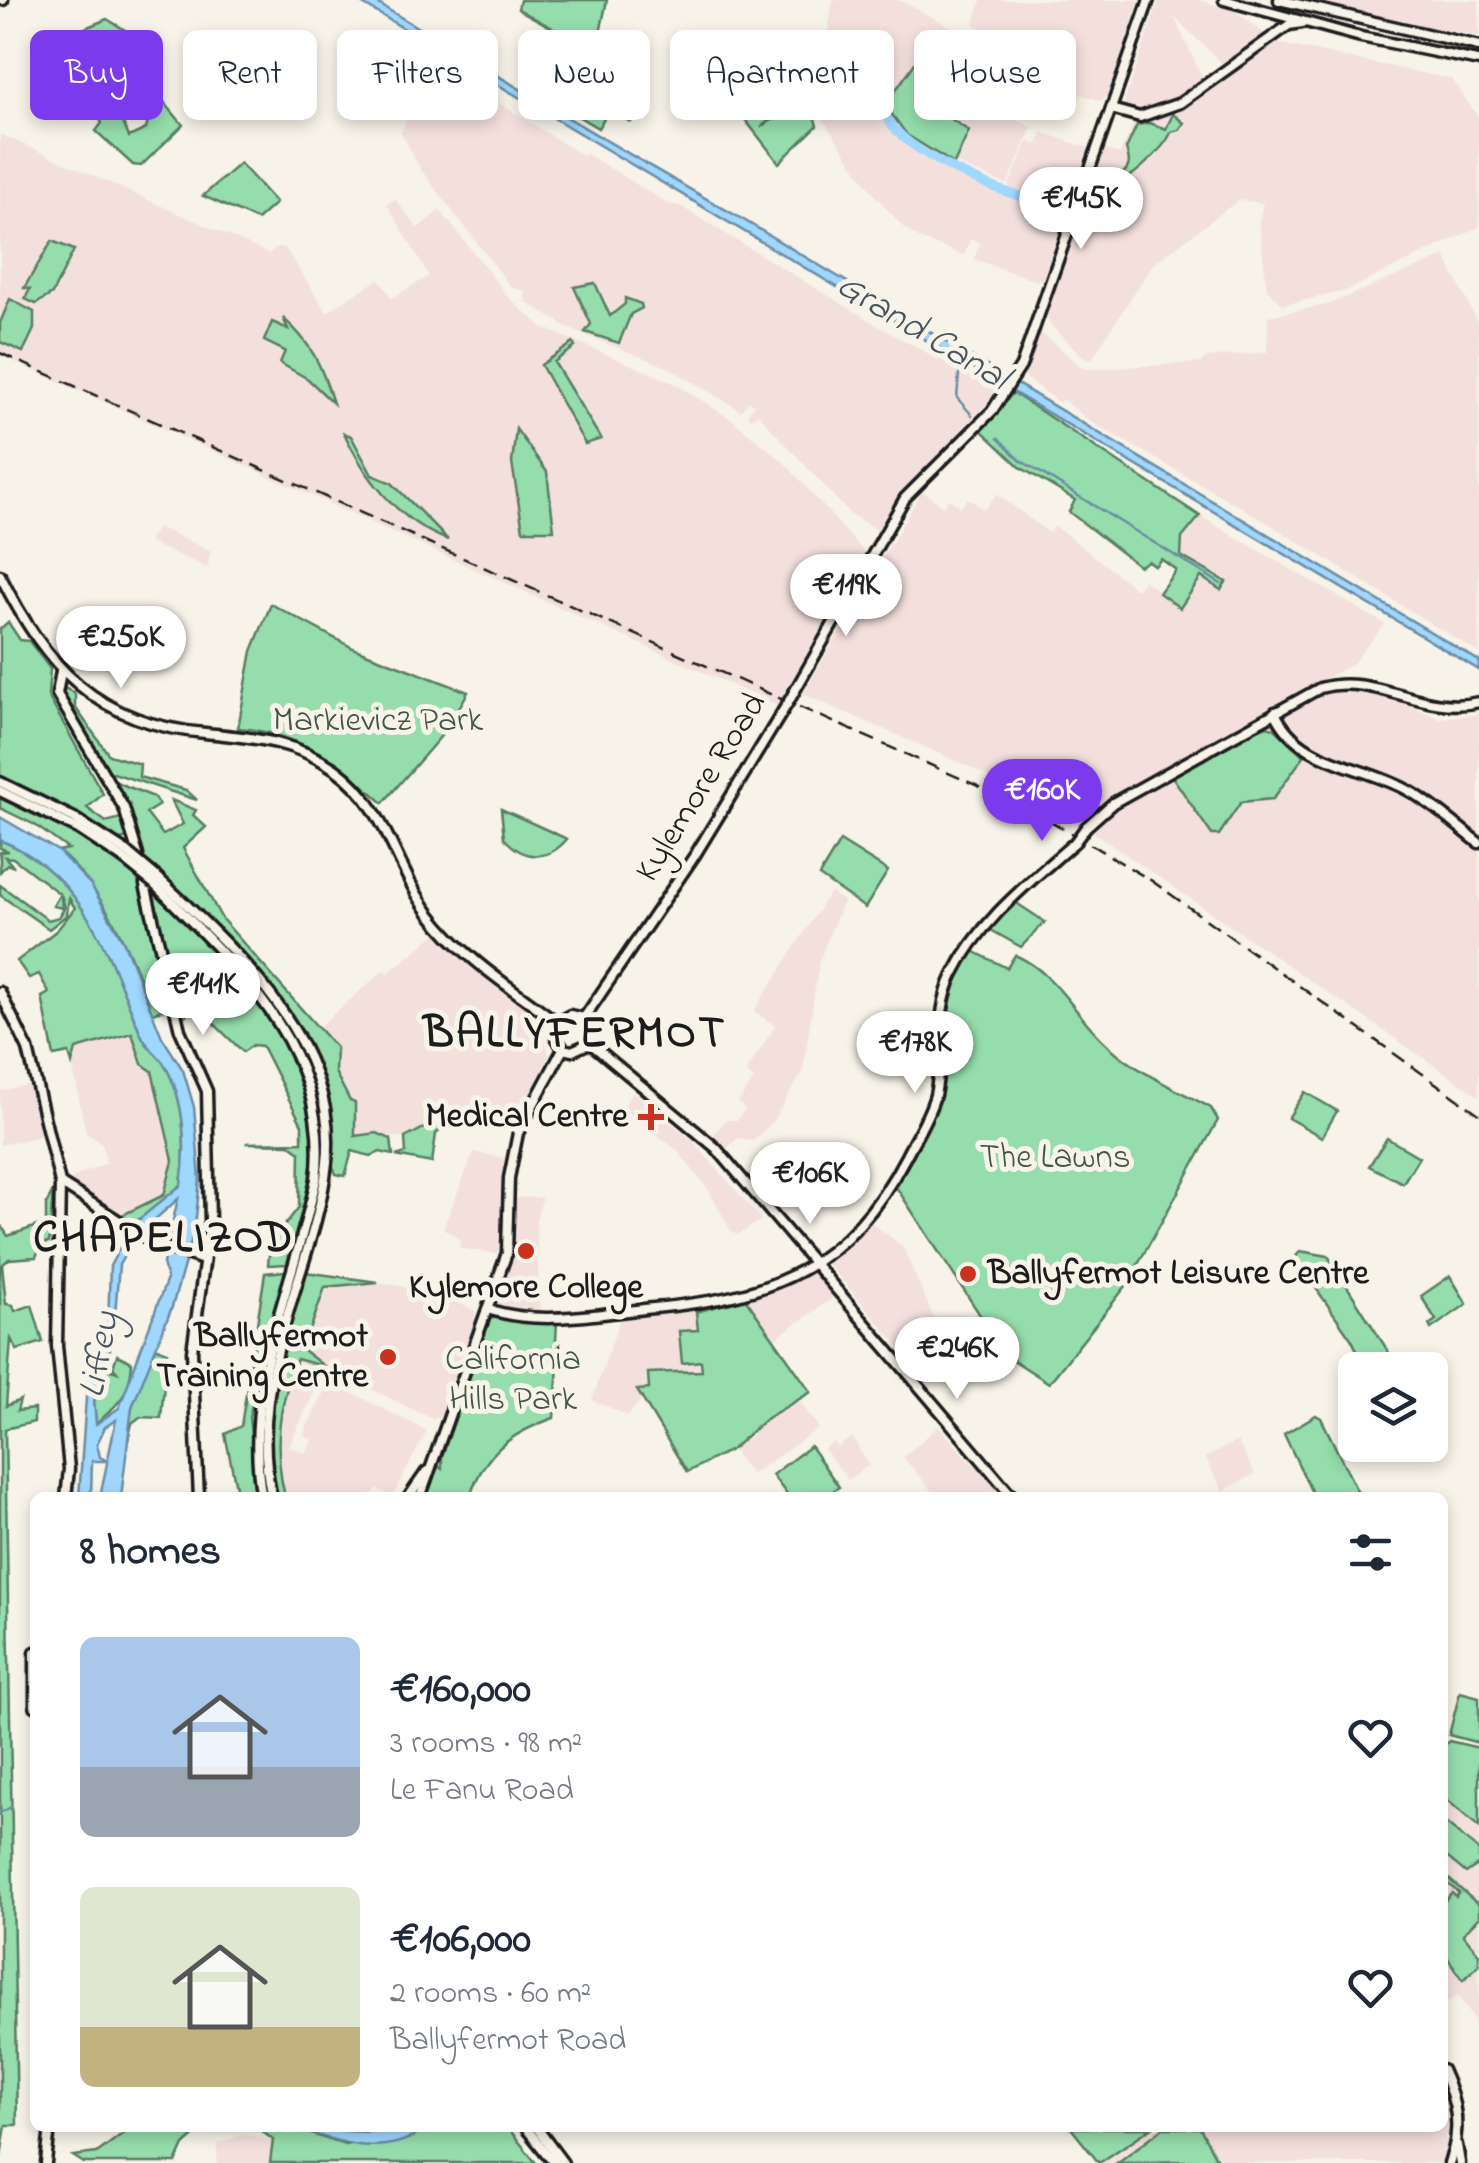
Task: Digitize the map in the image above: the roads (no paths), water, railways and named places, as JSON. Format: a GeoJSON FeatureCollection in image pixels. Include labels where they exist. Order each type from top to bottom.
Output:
{"type":"FeatureCollection","features":[{"type":"Feature","properties":{"kind":"main road","name":"Kylemore Road"},"geometry":{"type":"LineString","coordinates":[[584,1018],[695,856],[904,498],[981,423],[1006,392],[1149,0]]}},
{"type":"Feature","properties":{"kind":"main road"},"geometry":{"type":"LineString","coordinates":[[1224,0],[1479,61]]}},
{"type":"Feature","properties":{"kind":"main road"},"geometry":{"type":"LineString","coordinates":[[1278,0],[1479,46]]}},
{"type":"Feature","properties":{"kind":"main road"},"geometry":{"type":"LineString","coordinates":[[1272,14],[1278,24],[1276,35]]}},
{"type":"Feature","properties":{"kind":"main road"},"geometry":{"type":"LineString","coordinates":[[1111,109],[1140,116],[1177,104],[1289,25],[1306,22]]}},
{"type":"Feature","properties":{"kind":"main road"},"geometry":{"type":"LineString","coordinates":[[0,575],[31,633],[61,672],[102,702],[142,720],[189,732],[275,740],[333,768],[379,814],[420,899],[444,932],[482,968],[557,1022]]}},
{"type":"Feature","properties":{"kind":"main road"},"geometry":{"type":"LineString","coordinates":[[61,672],[57,694],[124,808],[138,855]]}},
{"type":"Feature","properties":{"kind":"main road"},"geometry":{"type":"LineString","coordinates":[[488,1309],[540,1318],[711,1302],[781,1283],[819,1264],[871,1216],[924,1124],[935,1094],[942,1007],[965,954],[1020,889],[1113,803],[1320,688],[1350,682],[1434,706],[1479,702]]}},
{"type":"Feature","properties":{"kind":"main road"},"geometry":{"type":"LineString","coordinates":[[1274,712],[1283,728],[1309,752],[1409,790],[1479,843]]}},
{"type":"Feature","properties":{"kind":"main road"},"geometry":{"type":"LineString","coordinates":[[1259,721],[1283,728]]}},
{"type":"Feature","properties":{"kind":"main road"},"geometry":{"type":"LineString","coordinates":[[0,782],[74,818],[124,855],[289,1019],[321,1088],[328,1146],[324,1180],[266,1404],[266,1456],[271,1492]]}},
{"type":"Feature","properties":{"kind":"main road"},"geometry":{"type":"LineString","coordinates":[[0,791],[124,855]]}},
{"type":"Feature","properties":{"kind":"main road"},"geometry":{"type":"LineString","coordinates":[[152,882],[180,1030],[207,1092],[210,1222],[192,1351],[192,1432],[198,1492]]}},
{"type":"Feature","properties":{"kind":"main road"},"geometry":{"type":"LineString","coordinates":[[152,882],[280,1022],[300,1057],[316,1110],[316,1179],[258,1398],[255,1452],[261,1492]]}},
{"type":"Feature","properties":{"kind":"main road"},"geometry":{"type":"LineString","coordinates":[[0,992],[28,1049],[60,1183],[57,1192],[61,1312],[57,1346],[70,1469],[67,1492]]}},
{"type":"Feature","properties":{"kind":"main road"},"geometry":{"type":"LineString","coordinates":[[563,1049],[554,1034],[557,1022],[570,1015],[584,1018],[590,1029],[590,1043]]}},
{"type":"Feature","properties":{"kind":"main road"},"geometry":{"type":"LineString","coordinates":[[563,1049],[578,1050],[590,1043]]}},
{"type":"Feature","properties":{"kind":"main road"},"geometry":{"type":"LineString","coordinates":[[590,1043],[702,1134],[819,1264],[1009,1492]]}},
{"type":"Feature","properties":{"kind":"main road"},"geometry":{"type":"LineString","coordinates":[[422,1492],[507,1253],[509,1178],[518,1132],[563,1049]]}},
{"type":"Feature","properties":{"kind":"main road"},"geometry":{"type":"LineString","coordinates":[[60,1183],[140,1235],[203,1260]]}},
{"type":"Feature","properties":{"kind":"main road"},"geometry":{"type":"LineString","coordinates":[[412,1492],[434,1460]]}},
{"type":"Feature","properties":{"kind":"main road"},"geometry":{"type":"LineString","coordinates":[[1448,2085],[1455,2103],[1454,2162]]}},
{"type":"Feature","properties":{"kind":"main road"},"geometry":{"type":"LineString","coordinates":[[46,2163],[50,2132]]}},
{"type":"Feature","properties":{"kind":"main road"},"geometry":{"type":"LineString","coordinates":[[529,2132],[554,2163]]}},
{"type":"Feature","properties":{"kind":"main road"},"geometry":{"type":"LineString","coordinates":[[540,2132],[563,2163]]}},
{"type":"Feature","properties":{"kind":"main road"},"geometry":{"type":"LineString","coordinates":[[47,2152],[54,2163]]}},
{"type":"Feature","properties":{"kind":"water"},"geometry":{"type":"Polygon","coordinates":[[[356,0],[372,0],[422,30],[406,30],[356,0]]]}},
{"type":"Feature","properties":{"kind":"water"},"geometry":{"type":"Polygon","coordinates":[[[498,76],[518,88],[518,97],[498,85],[498,76]]]}},
{"type":"Feature","properties":{"kind":"water","name":"Grand Canal"},"geometry":{"type":"Polygon","coordinates":[[[557,120],[572,120],[737,216],[1479,661],[1479,670],[557,120]]]}},
{"type":"Feature","properties":{"kind":"water","name":"Liffey"},"geometry":{"type":"Polygon","coordinates":[[[0,817],[58,851],[91,885],[124,943],[162,1037],[183,1070],[194,1107],[200,1179],[195,1227],[172,1307],[132,1407],[122,1492],[101,1492],[107,1461],[92,1461],[91,1492],[79,1492],[87,1384],[93,1355],[108,1325],[110,1266],[131,1226],[181,1185],[184,1139],[180,1107],[171,1077],[143,1039],[90,920],[53,874],[29,855],[0,840],[0,817]],[[178,1199],[135,1237],[119,1265],[113,1339],[94,1402],[96,1424],[119,1408],[167,1279],[163,1263],[178,1199]],[[116,1420],[105,1427],[97,1444],[100,1457],[108,1461],[116,1420]]]}},
{"type":"Feature","properties":{"kind":"water"},"geometry":{"type":"Polygon","coordinates":[[[307,2132],[421,2132],[378,2146],[345,2143],[307,2132]]]}},
{"type":"Feature","properties":{"kind":"waterway"},"geometry":{"type":"LineString","coordinates":[[889,120],[917,148],[959,172],[1008,193],[1054,202],[1071,201]]}},
{"type":"Feature","properties":{"kind":"waterway","name":"Grand Canal"},"geometry":{"type":"LineString","coordinates":[[959,374],[957,398],[972,415]]}},
{"type":"Feature","properties":{"kind":"waterway"},"geometry":{"type":"LineString","coordinates":[[998,438],[1020,460],[1221,584]]}},
{"type":"Feature","properties":{"kind":"waterway"},"geometry":{"type":"LineString","coordinates":[[0,1813],[11,1807]]}},
{"type":"Feature","properties":{"kind":"tram line"},"geometry":{"type":"LineString","coordinates":[[1250,0],[1354,30],[1479,56]]}},
{"type":"Feature","properties":{"kind":"railway"},"geometry":{"type":"LineString","coordinates":[[0,353],[1032,810],[1152,881],[1479,1114]]}},
{"type":"Feature","properties":{"kind":"place","name":"Medical Centre"},"geometry":{"type":"Point","coordinates":[651,1117]}},
{"type":"Feature","properties":{"kind":"place","name":"Kylemore College"},"geometry":{"type":"Point","coordinates":[526,1251]}},
{"type":"Feature","properties":{"kind":"place","name":"Ballyfermot Leisure Centre"},"geometry":{"type":"Point","coordinates":[968,1274]}},
{"type":"Feature","properties":{"kind":"place","name":"Ballyfermot Training Centre"},"geometry":{"type":"Point","coordinates":[388,1357]}},
{"type":"Feature","properties":{"kind":"district","name":"BALLYFERMOT"},"geometry":{"type":"Point","coordinates":[575,1035]}},
{"type":"Feature","properties":{"kind":"district","name":"CHAPELIZOD"},"geometry":{"type":"Point","coordinates":[164,1240]}},
{"type":"Feature","properties":{"kind":"park label","name":"Markievicz Park"},"geometry":{"type":"Point","coordinates":[378,721]}},
{"type":"Feature","properties":{"kind":"park label","name":"The Lawns"},"geometry":{"type":"Point","coordinates":[1055,1158]}},
{"type":"Feature","properties":{"kind":"park label","name":"California Hills Park"},"geometry":{"type":"Point","coordinates":[513,1380]}}]}
